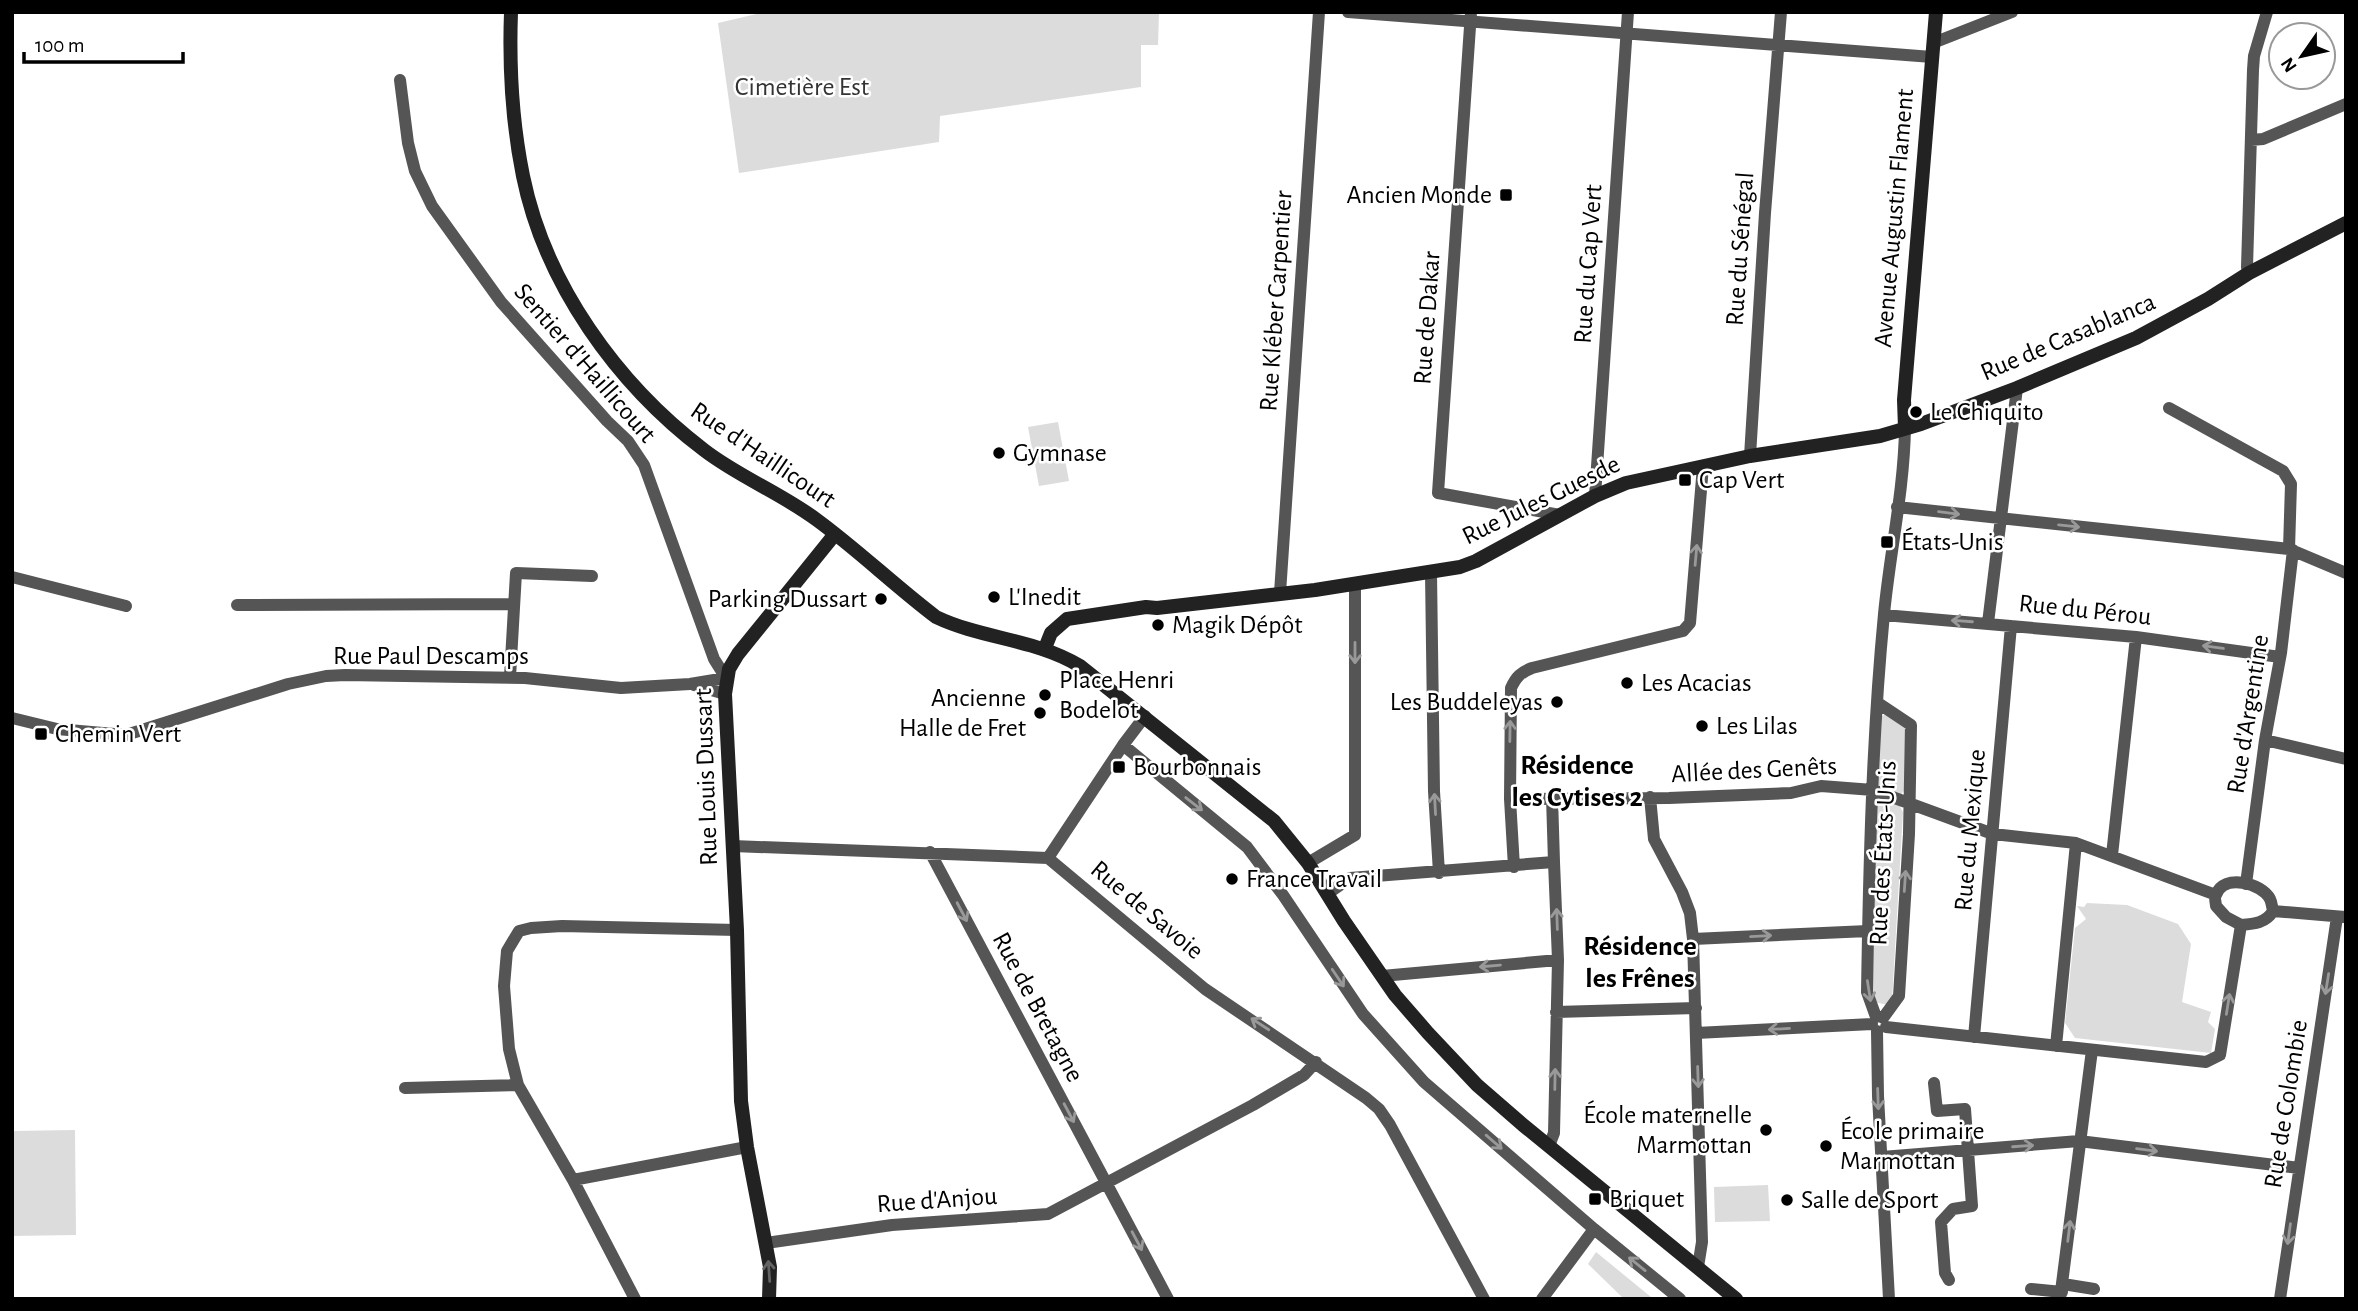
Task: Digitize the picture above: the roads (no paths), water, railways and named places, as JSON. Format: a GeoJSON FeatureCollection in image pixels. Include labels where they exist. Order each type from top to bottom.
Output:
{"type":"FeatureCollection","features":[{"type":"Feature","properties":{"kind":"street","name":"Rue d'Haillicourt"},"geometry":{"type":"LineString","coordinates":[[511,12],[511,88],[526,189],[537,224],[557,270],[595,339],[635,388],[682,433],[714,458],[800,508],[835,534]]}},
{"type":"Feature","properties":{"kind":"street","name":"Rue Kléber Carpentier"},"geometry":{"type":"LineString","coordinates":[[1280,593],[1319,12]]}},
{"type":"Feature","properties":{"kind":"street"},"geometry":{"type":"LineString","coordinates":[[1348,12],[1471,17],[1627,35],[1779,46],[1932,50],[2012,12]]}},
{"type":"Feature","properties":{"kind":"street","name":"Rue du Cap Vert"},"geometry":{"type":"LineString","coordinates":[[1595,496],[1628,12]]}},
{"type":"Feature","properties":{"kind":"street","name":"Rue du Sénégal"},"geometry":{"type":"LineString","coordinates":[[1750,456],[1781,12]]}},
{"type":"Feature","properties":{"kind":"street","name":"Avenue Augustin Flament"},"geometry":{"type":"LineString","coordinates":[[1905,428],[1904,400],[1936,12]]}},
{"type":"Feature","properties":{"kind":"street"},"geometry":{"type":"LineString","coordinates":[[2249,274],[2255,57],[2267,12]]}},
{"type":"Feature","properties":{"kind":"street","name":"Rue de Dakar"},"geometry":{"type":"LineString","coordinates":[[1471,17],[1438,493],[1560,515]]}},
{"type":"Feature","properties":{"kind":"street","name":"Sentier d'Haillicourt"},"geometry":{"type":"LineString","coordinates":[[400,80],[408,143],[415,172],[432,206],[501,302],[607,422],[628,441],[644,465],[714,659],[726,678]]}},
{"type":"Feature","properties":{"kind":"street"},"geometry":{"type":"LineString","coordinates":[[2251,140],[2263,139],[2346,104]]}},
{"type":"Feature","properties":{"kind":"street","name":"Rue de Casablanca"},"geometry":{"type":"LineString","coordinates":[[1905,428],[2018,388],[2120,346],[2346,223]]}},
{"type":"Feature","properties":{"kind":"street"},"geometry":{"type":"LineString","coordinates":[[1988,622],[2018,388]]}},
{"type":"Feature","properties":{"kind":"street","name":"Rue d'Argentine"},"geometry":{"type":"LineString","coordinates":[[2169,408],[2283,471],[2291,484],[2291,550],[2280,657],[2265,740],[2246,884]]}},
{"type":"Feature","properties":{"kind":"street","name":"Rue Jules Guesde"},"geometry":{"type":"LineString","coordinates":[[1045,648],[1051,633],[1067,619],[1146,607],[1157,608],[1355,584],[1460,567],[1476,561],[1595,496],[1635,480],[1750,456],[1880,436],[1905,428]]}},
{"type":"Feature","properties":{"kind":"street","name":"Rue des États-Unis"},"geometry":{"type":"LineString","coordinates":[[1879,1023],[1867,992],[1872,790],[1884,615],[1904,457],[1905,428]]}},
{"type":"Feature","properties":{"kind":"street"},"geometry":{"type":"LineString","coordinates":[[1514,867],[1510,799],[1511,688],[1515,678],[1532,668],[1683,631],[1690,623],[1703,466]]}},
{"type":"Feature","properties":{"kind":"street"},"geometry":{"type":"LineString","coordinates":[[1897,506],[2291,550],[2346,573]]}},
{"type":"Feature","properties":{"kind":"street"},"geometry":{"type":"LineString","coordinates":[[835,534],[936,617],[956,625],[1060,653],[1080,666],[1274,821],[1308,863],[1410,1014],[1459,1067],[1497,1103],[1736,1299]]}},
{"type":"Feature","properties":{"kind":"street","name":"Rue Louis Dussart"},"geometry":{"type":"LineString","coordinates":[[769,1299],[770,1267],[741,1101],[726,678],[738,654],[835,534]]}},
{"type":"Feature","properties":{"kind":"street"},"geometry":{"type":"LineString","coordinates":[[510,677],[516,573],[592,576]]}},
{"type":"Feature","properties":{"kind":"street"},"geometry":{"type":"LineString","coordinates":[[1431,573],[1434,791],[1439,873]]}},
{"type":"Feature","properties":{"kind":"street"},"geometry":{"type":"LineString","coordinates":[[12,578],[126,606]]}},
{"type":"Feature","properties":{"kind":"street"},"geometry":{"type":"LineString","coordinates":[[1308,863],[1355,835],[1355,584]]}},
{"type":"Feature","properties":{"kind":"street"},"geometry":{"type":"LineString","coordinates":[[237,605],[514,604]]}},
{"type":"Feature","properties":{"kind":"street","name":"Rue du Pérou"},"geometry":{"type":"LineString","coordinates":[[1884,615],[2136,637],[2280,657]]}},
{"type":"Feature","properties":{"kind":"street","name":"Rue du Mexique"},"geometry":{"type":"LineString","coordinates":[[1973,1038],[2011,626]]}},
{"type":"Feature","properties":{"kind":"street"},"geometry":{"type":"LineString","coordinates":[[2112,855],[2136,637]]}},
{"type":"Feature","properties":{"kind":"street","name":"Rue Paul Descamps"},"geometry":{"type":"LineString","coordinates":[[12,718],[57,729],[126,735],[257,693],[326,676],[510,677],[621,688],[690,684],[726,678]]}},
{"type":"Feature","properties":{"kind":"street","name":"Rue Paul Descamps"},"geometry":{"type":"LineString","coordinates":[[690,684],[725,694]]}},
{"type":"Feature","properties":{"kind":"street","name":"Rue des États-Unis"},"geometry":{"type":"LineString","coordinates":[[1878,703],[1912,726],[1899,996],[1879,1023]]}},
{"type":"Feature","properties":{"kind":"street"},"geometry":{"type":"LineString","coordinates":[[733,846],[1048,858],[1145,716]]}},
{"type":"Feature","properties":{"kind":"street"},"geometry":{"type":"LineString","coordinates":[[2265,740],[2346,759]]}},
{"type":"Feature","properties":{"kind":"street"},"geometry":{"type":"LineString","coordinates":[[1123,745],[1247,846],[1363,1014],[1424,1082],[1590,1234],[1680,1299]]}},
{"type":"Feature","properties":{"kind":"street","name":"Allée des Genêts"},"geometry":{"type":"LineString","coordinates":[[1510,799],[1791,793],[1821,786],[1872,790],[1993,834],[2076,843],[2216,895]]}},
{"type":"Feature","properties":{"kind":"street"},"geometry":{"type":"LineString","coordinates":[[1549,1146],[1554,1133],[1558,960],[1552,797]]}},
{"type":"Feature","properties":{"kind":"street"},"geometry":{"type":"LineString","coordinates":[[1650,797],[1654,839],[1682,892],[1690,913],[1693,939],[1702,1242],[1698,1267]]}},
{"type":"Feature","properties":{"kind":"street"},"geometry":{"type":"LineString","coordinates":[[2056,1046],[2076,843]]}},
{"type":"Feature","properties":{"kind":"street","name":"Rue de Bretagne"},"geometry":{"type":"LineString","coordinates":[[930,852],[1168,1299]]}},
{"type":"Feature","properties":{"kind":"street","name":"Rue de Savoie"},"geometry":{"type":"LineString","coordinates":[[1048,858],[1205,989],[1316,1062],[1379,1109],[1484,1299]]}},
{"type":"Feature","properties":{"kind":"street"},"geometry":{"type":"LineString","coordinates":[[1327,894],[1350,878],[1554,862]]}},
{"type":"Feature","properties":{"kind":"street"},"geometry":{"type":"LineString","coordinates":[[2236,882],[2255,886],[2270,897],[2273,911],[2269,917],[2257,923],[2241,925],[2226,917],[2216,906],[2216,895],[2222,886],[2236,882]]}},
{"type":"Feature","properties":{"kind":"street"},"geometry":{"type":"LineString","coordinates":[[2273,911],[2342,917]]}},
{"type":"Feature","properties":{"kind":"street","name":"Rue de Colombie"},"geometry":{"type":"LineString","coordinates":[[2280,1299],[2299,1168],[2342,917]]}},
{"type":"Feature","properties":{"kind":"street"},"geometry":{"type":"LineString","coordinates":[[1696,1034],[1879,1023],[1973,1038],[2206,1062],[2220,1055],[2241,925]]}},
{"type":"Feature","properties":{"kind":"street"},"geometry":{"type":"LineString","coordinates":[[635,1299],[573,1180],[518,1085],[509,1049],[504,986],[507,951],[519,931],[531,928],[562,926],[737,930]]}},
{"type":"Feature","properties":{"kind":"street"},"geometry":{"type":"LineString","coordinates":[[1693,939],[1868,931]]}},
{"type":"Feature","properties":{"kind":"street"},"geometry":{"type":"LineString","coordinates":[[1382,976],[1558,960]]}},
{"type":"Feature","properties":{"kind":"street"},"geometry":{"type":"LineString","coordinates":[[1556,1012],[1696,1008]]}},
{"type":"Feature","properties":{"kind":"street"},"geometry":{"type":"LineString","coordinates":[[1879,1023],[1889,1299]]}},
{"type":"Feature","properties":{"kind":"street"},"geometry":{"type":"LineString","coordinates":[[2061,1292],[2092,1050]]}},
{"type":"Feature","properties":{"kind":"street","name":"Rue d'Anjou"},"geometry":{"type":"LineString","coordinates":[[766,1243],[892,1225],[1040,1216],[1284,1087],[1304,1075],[1316,1062]]}},
{"type":"Feature","properties":{"kind":"street"},"geometry":{"type":"LineString","coordinates":[[1934,1083],[1937,1111],[1965,1109],[1972,1206],[1953,1209],[1941,1222],[1945,1273],[1949,1280]]}},
{"type":"Feature","properties":{"kind":"street"},"geometry":{"type":"LineString","coordinates":[[405,1088],[518,1085]]}},
{"type":"Feature","properties":{"kind":"street"},"geometry":{"type":"LineString","coordinates":[[1882,1157],[2079,1142],[2299,1168]]}},
{"type":"Feature","properties":{"kind":"street"},"geometry":{"type":"LineString","coordinates":[[573,1180],[747,1147]]}},
{"type":"Feature","properties":{"kind":"street"},"geometry":{"type":"LineString","coordinates":[[1542,1299],[1590,1234]]}},
{"type":"Feature","properties":{"kind":"street"},"geometry":{"type":"LineString","coordinates":[[2031,1289],[2061,1292],[2094,1289]]}},
{"type":"Feature","properties":{"kind":"place","name":"Ancien Monde"},"geometry":{"type":"Point","coordinates":[1506,195]}},
{"type":"Feature","properties":{"kind":"place","name":"Le Chiquito"},"geometry":{"type":"Point","coordinates":[1916,412]}},
{"type":"Feature","properties":{"kind":"place","name":"Gymnase"},"geometry":{"type":"Point","coordinates":[999,453]}},
{"type":"Feature","properties":{"kind":"place","name":"Cap Vert"},"geometry":{"type":"Point","coordinates":[1685,480]}},
{"type":"Feature","properties":{"kind":"place","name":"États-Unis"},"geometry":{"type":"Point","coordinates":[1887,542]}},
{"type":"Feature","properties":{"kind":"place","name":"L'Inedit"},"geometry":{"type":"Point","coordinates":[994,597]}},
{"type":"Feature","properties":{"kind":"place","name":"Parking Dussart"},"geometry":{"type":"Point","coordinates":[881,599]}},
{"type":"Feature","properties":{"kind":"place","name":"Magik Dépôt"},"geometry":{"type":"Point","coordinates":[1158,625]}},
{"type":"Feature","properties":{"kind":"place","name":"Les Acacias"},"geometry":{"type":"Point","coordinates":[1627,683]}},
{"type":"Feature","properties":{"kind":"place","name":"Place Henri Bodelot"},"geometry":{"type":"Point","coordinates":[1045,695]}},
{"type":"Feature","properties":{"kind":"place","name":"Les Buddeleyas"},"geometry":{"type":"Point","coordinates":[1557,702]}},
{"type":"Feature","properties":{"kind":"place","name":"Ancienne Halle de Fret"},"geometry":{"type":"Point","coordinates":[1040,713]}},
{"type":"Feature","properties":{"kind":"place","name":"Les Lilas"},"geometry":{"type":"Point","coordinates":[1702,726]}},
{"type":"Feature","properties":{"kind":"place","name":"Chemin Vert"},"geometry":{"type":"Point","coordinates":[41,734]}},
{"type":"Feature","properties":{"kind":"place","name":"Bourbonnais"},"geometry":{"type":"Point","coordinates":[1119,767]}},
{"type":"Feature","properties":{"kind":"place","name":"France Travail"},"geometry":{"type":"Point","coordinates":[1232,879]}},
{"type":"Feature","properties":{"kind":"place","name":"École maternelle Marmottan"},"geometry":{"type":"Point","coordinates":[1766,1130]}},
{"type":"Feature","properties":{"kind":"place","name":"École primaire Marmottan"},"geometry":{"type":"Point","coordinates":[1826,1146]}},
{"type":"Feature","properties":{"kind":"place","name":"Briquet"},"geometry":{"type":"Point","coordinates":[1595,1199]}},
{"type":"Feature","properties":{"kind":"place","name":"Salle de Sport"},"geometry":{"type":"Point","coordinates":[1787,1200]}},
{"type":"Feature","properties":{"kind":"district","name":"Résidence les Cytises 2"},"geometry":{"type":"Point","coordinates":[1577,782]}},
{"type":"Feature","properties":{"kind":"district","name":"Résidence les Frênes"},"geometry":{"type":"Point","coordinates":[1640,963]}},
{"type":"Feature","properties":{"kind":"park label","name":"Cimetière Est"},"geometry":{"type":"Point","coordinates":[802,87]}}]}
